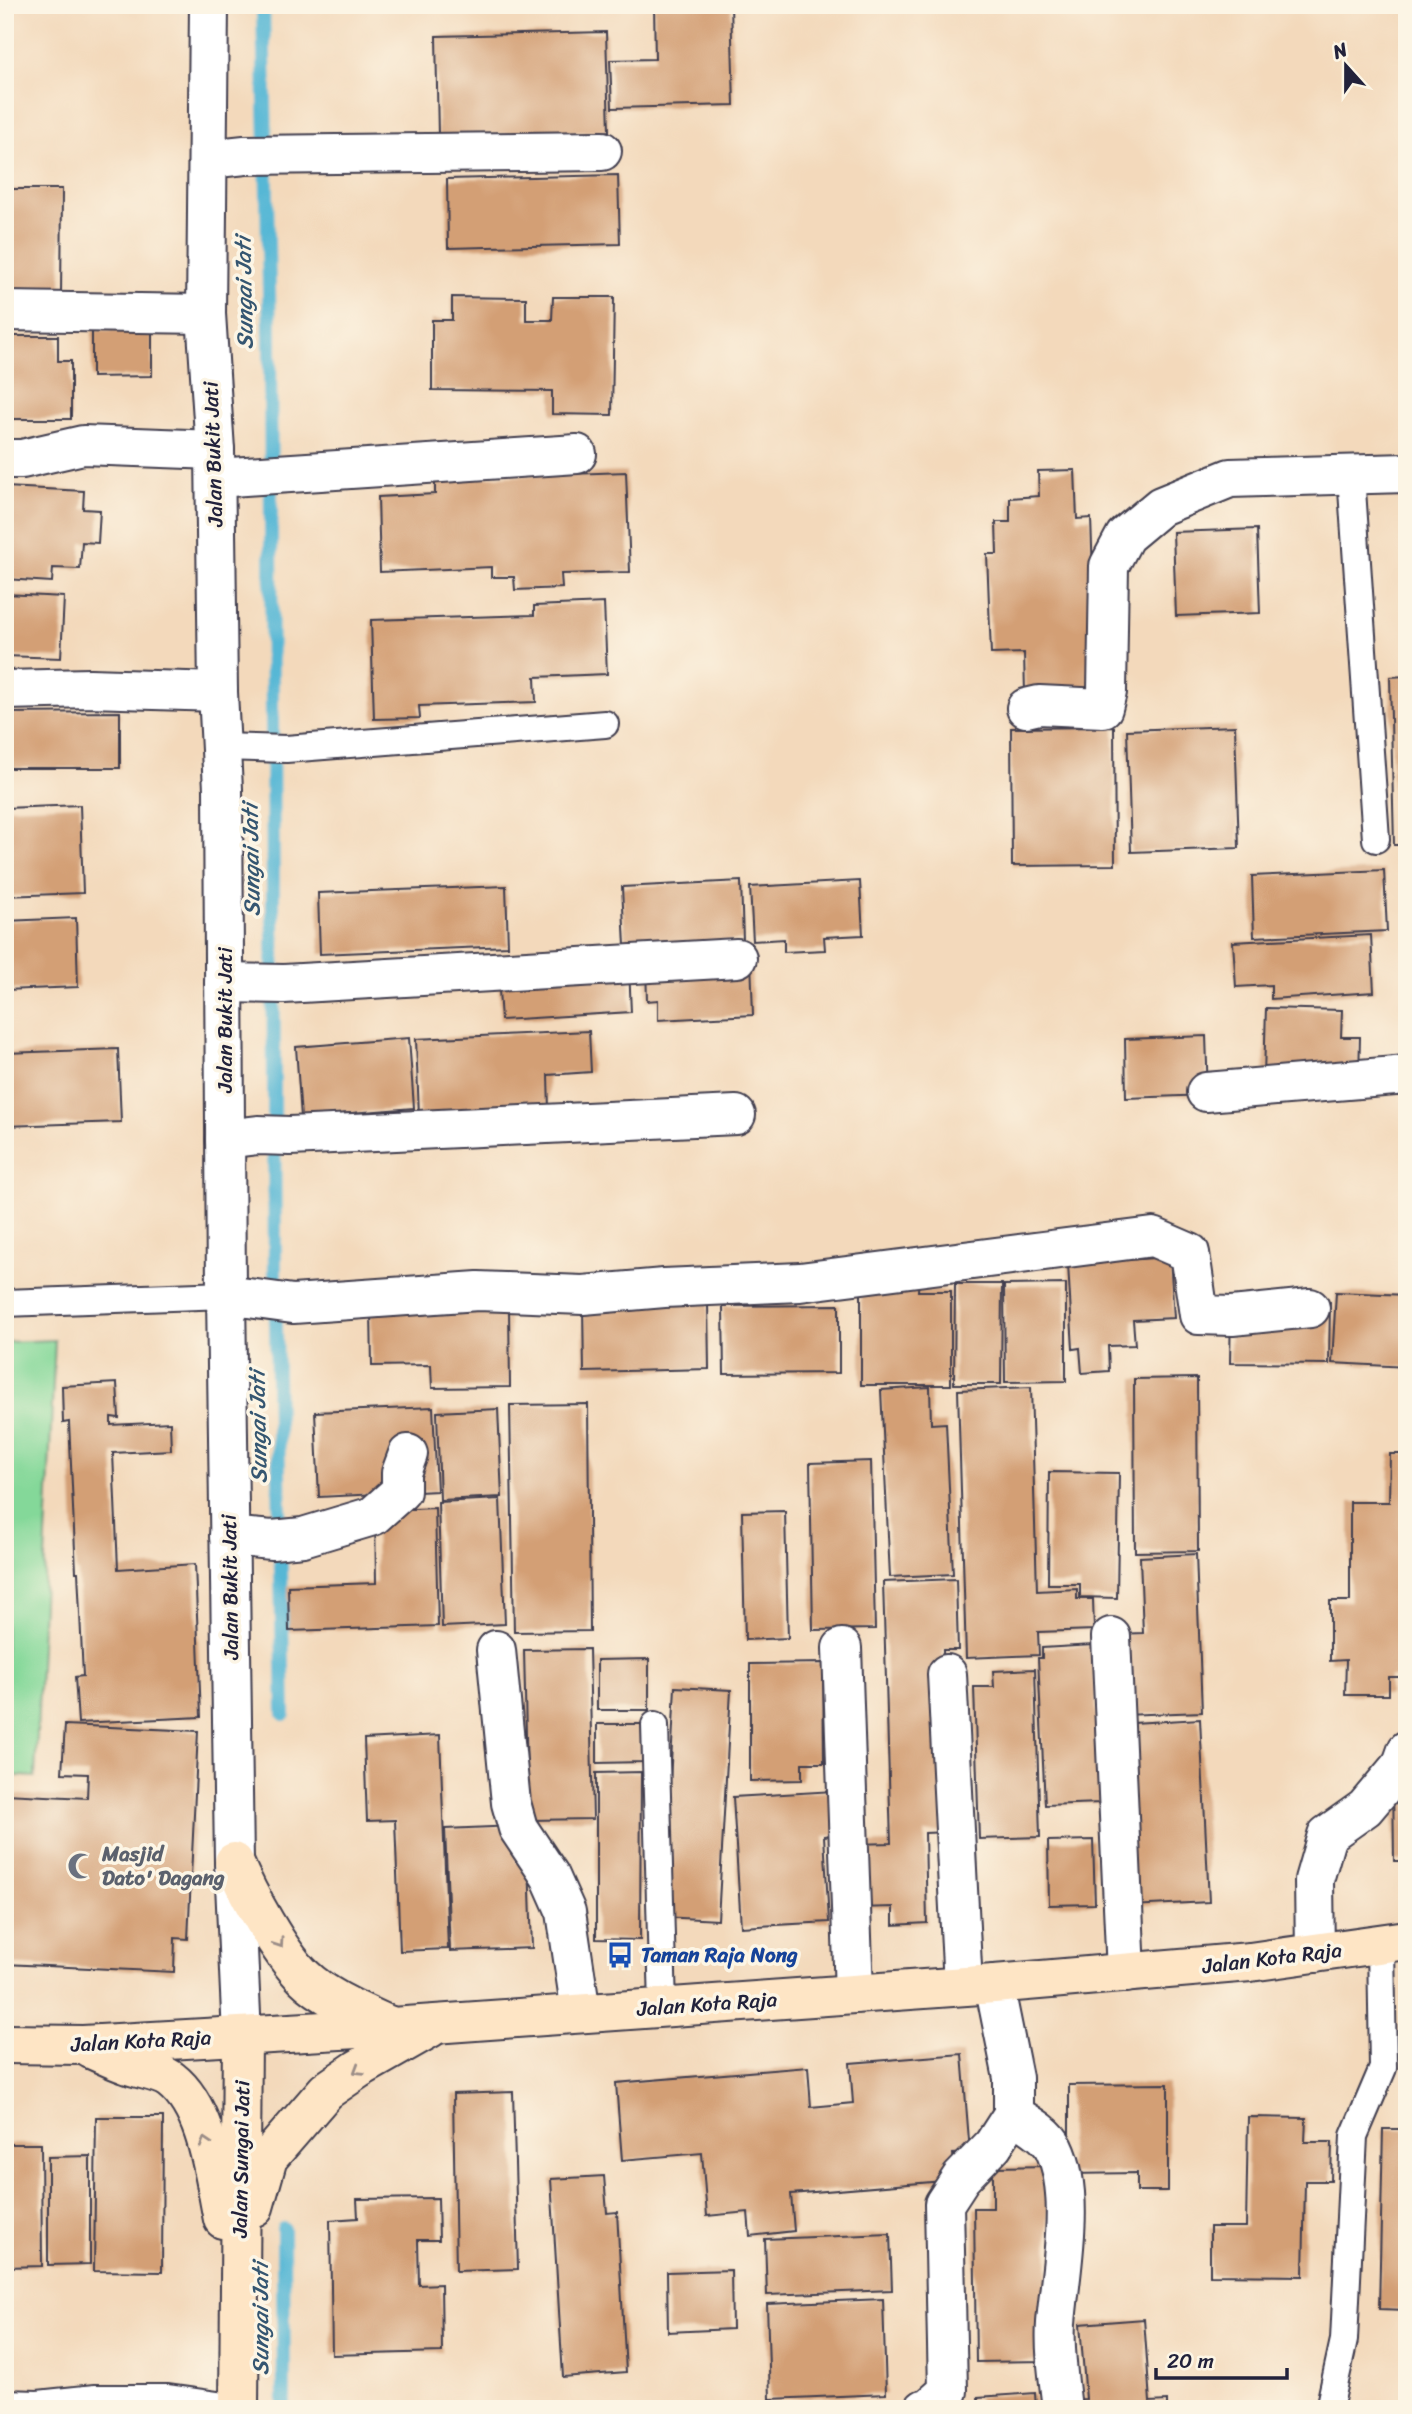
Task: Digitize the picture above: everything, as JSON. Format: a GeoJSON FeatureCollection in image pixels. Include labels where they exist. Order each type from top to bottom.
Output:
{"type":"FeatureCollection","features":[{"type":"Feature","properties":{"kind":"main road"},"geometry":{"type":"LineString","coordinates":[[234,1862],[243,1884],[278,1942],[304,1978],[335,1999],[392,2026]]}},
{"type":"Feature","properties":{"kind":"main road","name":"Jalan Kota Raja"},"geometry":{"type":"LineString","coordinates":[[5,2044],[83,2045],[242,2036],[978,1985],[1250,1962],[1394,1942]]}},
{"type":"Feature","properties":{"kind":"main road"},"geometry":{"type":"LineString","coordinates":[[240,2270],[268,2158],[326,2091],[438,2024]]}},
{"type":"Feature","properties":{"kind":"main road","name":"Jalan Sungai Jati"},"geometry":{"type":"LineString","coordinates":[[239,2409],[242,2036]]}},
{"type":"Feature","properties":{"kind":"main road"},"geometry":{"type":"LineString","coordinates":[[83,2045],[170,2079],[187,2096],[198,2118],[216,2177],[223,2218],[240,2270]]}},
{"type":"Feature","properties":{"kind":"street","name":"Jalan Bukit Jati"},"geometry":{"type":"LineString","coordinates":[[209,5],[206,314],[228,468],[218,692],[238,748],[223,789],[255,984],[258,1137],[241,1298],[229,1536],[234,1862],[242,2036]]}},
{"type":"Feature","properties":{"kind":"street"},"geometry":{"type":"LineString","coordinates":[[208,159],[285,154],[602,151]]}},
{"type":"Feature","properties":{"kind":"street"},"geometry":{"type":"LineString","coordinates":[[5,311],[206,314]]}},
{"type":"Feature","properties":{"kind":"street"},"geometry":{"type":"LineString","coordinates":[[5,459],[22,459],[83,445],[289,475],[577,454]]}},
{"type":"Feature","properties":{"kind":"street"},"geometry":{"type":"LineString","coordinates":[[1026,708],[1039,705],[1103,708],[1107,692],[1109,566],[1125,536],[1161,506],[1230,478],[1407,472]]}},
{"type":"Feature","properties":{"kind":"street"},"geometry":{"type":"LineString","coordinates":[[5,690],[90,688],[218,692]]}},
{"type":"Feature","properties":{"kind":"street"},"geometry":{"type":"LineString","coordinates":[[255,984],[737,958]]}},
{"type":"Feature","properties":{"kind":"street"},"geometry":{"type":"LineString","coordinates":[[1206,1092],[1407,1075]]}},
{"type":"Feature","properties":{"kind":"street"},"geometry":{"type":"LineString","coordinates":[[258,1137],[736,1115]]}},
{"type":"Feature","properties":{"kind":"street"},"geometry":{"type":"LineString","coordinates":[[241,1298],[293,1304],[478,1291],[583,1295],[664,1288],[800,1283],[1153,1237],[1190,1253],[1199,1315],[1232,1316],[1310,1308]]}},
{"type":"Feature","properties":{"kind":"street"},"geometry":{"type":"LineString","coordinates":[[229,1536],[287,1539],[373,1516],[401,1491],[401,1473],[408,1454]]}},
{"type":"Feature","properties":{"kind":"street"},"geometry":{"type":"LineString","coordinates":[[1111,1637],[1126,1973]]}},
{"type":"Feature","properties":{"kind":"street"},"geometry":{"type":"LineString","coordinates":[[842,1648],[854,1994]]}},
{"type":"Feature","properties":{"kind":"street"},"geometry":{"type":"LineString","coordinates":[[496,1650],[511,1804],[518,1828],[550,1876],[566,1912],[581,2013]]}},
{"type":"Feature","properties":{"kind":"street"},"geometry":{"type":"LineString","coordinates":[[924,2409],[929,2408],[948,2391],[944,2204],[961,2178],[993,2146],[1013,2114],[1013,2078],[978,1985],[947,1675]]}},
{"type":"Feature","properties":{"kind":"street"},"geometry":{"type":"LineString","coordinates":[[1315,1953],[1314,1880],[1327,1835],[1365,1808],[1402,1764],[1407,1750]]}},
{"type":"Feature","properties":{"kind":"street"},"geometry":{"type":"LineString","coordinates":[[1013,2114],[1036,2129],[1054,2146],[1065,2188],[1062,2273],[1056,2325],[1062,2409]]}},
{"type":"Feature","properties":{"kind":"lane"},"geometry":{"type":"LineString","coordinates":[[1351,475],[1376,839]]}},
{"type":"Feature","properties":{"kind":"lane"},"geometry":{"type":"LineString","coordinates":[[238,748],[286,749],[605,724]]}},
{"type":"Feature","properties":{"kind":"lane"},"geometry":{"type":"LineString","coordinates":[[5,1303],[241,1298]]}},
{"type":"Feature","properties":{"kind":"lane"},"geometry":{"type":"LineString","coordinates":[[655,1726],[663,2007]]}},
{"type":"Feature","properties":{"kind":"lane"},"geometry":{"type":"LineString","coordinates":[[1329,2409],[1344,2340],[1354,2136],[1383,2068],[1394,1942]]}},
{"type":"Feature","properties":{"kind":"lane"},"geometry":{"type":"LineString","coordinates":[[5,2403],[38,2404],[95,2398],[168,2398],[239,2409]]}},
{"type":"Feature","properties":{"kind":"green space"},"geometry":{"type":"Polygon","coordinates":[[[55,1340],[35,1777],[5,1775],[5,1342],[55,1340]]]}},
{"type":"Feature","properties":{"kind":"building"},"geometry":{"type":"Polygon","coordinates":[[[654,5],[731,5],[734,105],[612,108],[610,60],[655,59],[654,5]]]}},
{"type":"Feature","properties":{"kind":"building"},"geometry":{"type":"Polygon","coordinates":[[[606,32],[609,131],[438,136],[436,36],[606,32]]]}},
{"type":"Feature","properties":{"kind":"building"},"geometry":{"type":"Polygon","coordinates":[[[618,175],[620,244],[448,248],[447,179],[618,175]]]}},
{"type":"Feature","properties":{"kind":"building"},"geometry":{"type":"Polygon","coordinates":[[[5,189],[62,189],[61,296],[5,296],[5,189]]]}},
{"type":"Feature","properties":{"kind":"building"},"geometry":{"type":"Polygon","coordinates":[[[452,297],[526,298],[526,320],[552,320],[553,297],[614,297],[612,415],[552,414],[552,391],[432,390],[432,320],[452,320],[452,297]]]}},
{"type":"Feature","properties":{"kind":"building"},"geometry":{"type":"Polygon","coordinates":[[[92,330],[152,331],[152,376],[92,377],[92,330]]]}},
{"type":"Feature","properties":{"kind":"building"},"geometry":{"type":"Polygon","coordinates":[[[5,336],[58,336],[58,361],[71,361],[71,419],[5,419],[5,336]]]}},
{"type":"Feature","properties":{"kind":"building"},"geometry":{"type":"Polygon","coordinates":[[[1075,470],[1077,519],[1091,518],[1097,690],[1025,693],[1024,653],[991,654],[987,554],[997,554],[996,522],[1010,522],[1010,498],[1039,496],[1038,471],[1075,470]]]}},
{"type":"Feature","properties":{"kind":"building"},"geometry":{"type":"Polygon","coordinates":[[[626,472],[630,572],[561,574],[562,588],[515,590],[514,577],[491,577],[491,567],[380,572],[378,497],[435,494],[435,479],[626,472]]]}},
{"type":"Feature","properties":{"kind":"building"},"geometry":{"type":"Polygon","coordinates":[[[5,487],[84,491],[83,509],[100,510],[98,543],[82,542],[80,569],[53,568],[52,582],[5,579],[5,487]]]}},
{"type":"Feature","properties":{"kind":"building"},"geometry":{"type":"Polygon","coordinates":[[[1257,529],[1260,613],[1176,616],[1173,532],[1257,529]]]}},
{"type":"Feature","properties":{"kind":"building"},"geometry":{"type":"Polygon","coordinates":[[[5,594],[64,597],[61,658],[5,656],[5,594]]]}},
{"type":"Feature","properties":{"kind":"building"},"geometry":{"type":"Polygon","coordinates":[[[604,603],[607,674],[535,677],[536,702],[419,706],[420,718],[374,719],[371,620],[534,615],[534,606],[604,603]]]}},
{"type":"Feature","properties":{"kind":"building"},"geometry":{"type":"Polygon","coordinates":[[[1407,676],[1407,845],[1394,845],[1390,677],[1407,676]]]}},
{"type":"Feature","properties":{"kind":"building"},"geometry":{"type":"Polygon","coordinates":[[[120,712],[120,768],[5,768],[5,713],[120,712]]]}},
{"type":"Feature","properties":{"kind":"building"},"geometry":{"type":"Polygon","coordinates":[[[1235,726],[1239,848],[1131,852],[1127,730],[1235,726]]]}},
{"type":"Feature","properties":{"kind":"building"},"geometry":{"type":"Polygon","coordinates":[[[1114,727],[1115,865],[1012,866],[1011,728],[1114,727]]]}},
{"type":"Feature","properties":{"kind":"building"},"geometry":{"type":"Polygon","coordinates":[[[80,805],[83,893],[5,896],[5,808],[80,805]]]}},
{"type":"Feature","properties":{"kind":"building"},"geometry":{"type":"Polygon","coordinates":[[[1384,870],[1387,931],[1254,937],[1252,876],[1384,870]]]}},
{"type":"Feature","properties":{"kind":"building"},"geometry":{"type":"Polygon","coordinates":[[[741,881],[743,940],[625,946],[622,887],[741,881]]]}},
{"type":"Feature","properties":{"kind":"building"},"geometry":{"type":"Polygon","coordinates":[[[860,881],[863,935],[824,937],[825,950],[784,952],[784,939],[753,941],[750,887],[860,881]]]}},
{"type":"Feature","properties":{"kind":"building"},"geometry":{"type":"Polygon","coordinates":[[[506,886],[508,946],[320,954],[318,893],[506,886]]]}},
{"type":"Feature","properties":{"kind":"building"},"geometry":{"type":"Polygon","coordinates":[[[76,918],[78,987],[5,990],[5,921],[76,918]]]}},
{"type":"Feature","properties":{"kind":"building"},"geometry":{"type":"Polygon","coordinates":[[[1371,935],[1374,992],[1271,999],[1271,985],[1236,987],[1233,942],[1371,935]]]}},
{"type":"Feature","properties":{"kind":"building"},"geometry":{"type":"Polygon","coordinates":[[[751,959],[753,1015],[658,1020],[658,1000],[647,1001],[646,965],[751,959]]]}},
{"type":"Feature","properties":{"kind":"building"},"geometry":{"type":"Polygon","coordinates":[[[629,967],[631,1012],[501,1020],[498,975],[629,967]]]}},
{"type":"Feature","properties":{"kind":"building"},"geometry":{"type":"Polygon","coordinates":[[[1266,1008],[1342,1010],[1341,1037],[1360,1037],[1359,1077],[1264,1076],[1266,1008]]]}},
{"type":"Feature","properties":{"kind":"building"},"geometry":{"type":"Polygon","coordinates":[[[589,1031],[591,1072],[548,1075],[549,1110],[419,1116],[416,1039],[589,1031]]]}},
{"type":"Feature","properties":{"kind":"building"},"geometry":{"type":"Polygon","coordinates":[[[1206,1036],[1208,1095],[1126,1098],[1125,1039],[1206,1036]]]}},
{"type":"Feature","properties":{"kind":"building"},"geometry":{"type":"Polygon","coordinates":[[[409,1038],[414,1108],[301,1117],[296,1047],[409,1038]]]}},
{"type":"Feature","properties":{"kind":"building"},"geometry":{"type":"Polygon","coordinates":[[[118,1049],[121,1122],[5,1126],[5,1053],[118,1049]]]}},
{"type":"Feature","properties":{"kind":"building"},"geometry":{"type":"Polygon","coordinates":[[[1170,1257],[1174,1318],[1133,1320],[1135,1345],[1108,1346],[1109,1371],[1082,1373],[1080,1348],[1073,1349],[1068,1264],[1170,1257]]]}},
{"type":"Feature","properties":{"kind":"building"},"geometry":{"type":"Polygon","coordinates":[[[861,1276],[919,1276],[918,1291],[951,1291],[951,1385],[861,1385],[861,1276]]]}},
{"type":"Feature","properties":{"kind":"building"},"geometry":{"type":"Polygon","coordinates":[[[955,1284],[1002,1284],[1001,1384],[954,1384],[955,1284]]]}},
{"type":"Feature","properties":{"kind":"building"},"geometry":{"type":"Polygon","coordinates":[[[1066,1284],[1066,1381],[1005,1382],[1004,1285],[1066,1284]]]}},
{"type":"Feature","properties":{"kind":"building"},"geometry":{"type":"Polygon","coordinates":[[[1336,1292],[1407,1295],[1407,1367],[1332,1363],[1336,1292]]]}},
{"type":"Feature","properties":{"kind":"building"},"geometry":{"type":"Polygon","coordinates":[[[1284,1301],[1330,1302],[1329,1364],[1230,1363],[1231,1307],[1284,1301]]]}},
{"type":"Feature","properties":{"kind":"building"},"geometry":{"type":"Polygon","coordinates":[[[708,1302],[709,1369],[584,1372],[583,1306],[708,1302]]]}},
{"type":"Feature","properties":{"kind":"building"},"geometry":{"type":"Polygon","coordinates":[[[839,1305],[839,1373],[724,1374],[723,1306],[839,1305]]]}},
{"type":"Feature","properties":{"kind":"building"},"geometry":{"type":"Polygon","coordinates":[[[509,1308],[510,1387],[432,1388],[431,1365],[372,1366],[371,1311],[509,1308]]]}},
{"type":"Feature","properties":{"kind":"building"},"geometry":{"type":"Polygon","coordinates":[[[1197,1378],[1198,1551],[1135,1552],[1134,1379],[1197,1378]]]}},
{"type":"Feature","properties":{"kind":"building"},"geometry":{"type":"Polygon","coordinates":[[[117,1383],[119,1418],[111,1417],[111,1425],[170,1422],[171,1450],[113,1453],[118,1569],[195,1564],[201,1717],[78,1723],[75,1677],[83,1676],[69,1422],[63,1423],[62,1386],[117,1383]]]}},
{"type":"Feature","properties":{"kind":"building"},"geometry":{"type":"Polygon","coordinates":[[[930,1387],[931,1424],[946,1423],[953,1574],[890,1577],[881,1390],[930,1387]]]}},
{"type":"Feature","properties":{"kind":"building"},"geometry":{"type":"Polygon","coordinates":[[[1031,1387],[1037,1591],[1077,1589],[1077,1599],[1093,1599],[1094,1630],[1038,1632],[1039,1655],[966,1658],[958,1390],[1031,1387]]]}},
{"type":"Feature","properties":{"kind":"building"},"geometry":{"type":"Polygon","coordinates":[[[588,1404],[590,1631],[514,1632],[510,1405],[588,1404]]]}},
{"type":"Feature","properties":{"kind":"building"},"geometry":{"type":"Polygon","coordinates":[[[433,1407],[437,1491],[319,1497],[315,1412],[433,1407]]]}},
{"type":"Feature","properties":{"kind":"building"},"geometry":{"type":"Polygon","coordinates":[[[498,1409],[502,1497],[440,1500],[437,1412],[498,1409]]]}},
{"type":"Feature","properties":{"kind":"building"},"geometry":{"type":"Polygon","coordinates":[[[1390,1454],[1407,1454],[1405,1677],[1389,1677],[1389,1695],[1345,1695],[1346,1660],[1330,1661],[1330,1601],[1350,1601],[1350,1502],[1389,1502],[1390,1454]]]}},
{"type":"Feature","properties":{"kind":"building"},"geometry":{"type":"Polygon","coordinates":[[[871,1461],[875,1629],[813,1630],[810,1463],[871,1461]]]}},
{"type":"Feature","properties":{"kind":"building"},"geometry":{"type":"Polygon","coordinates":[[[1049,1472],[1119,1473],[1117,1598],[1080,1597],[1080,1584],[1048,1584],[1049,1472]]]}},
{"type":"Feature","properties":{"kind":"building"},"geometry":{"type":"Polygon","coordinates":[[[500,1499],[505,1624],[442,1627],[438,1502],[500,1499]]]}},
{"type":"Feature","properties":{"kind":"building"},"geometry":{"type":"Polygon","coordinates":[[[435,1508],[438,1626],[289,1631],[288,1586],[376,1583],[375,1511],[435,1508]]]}},
{"type":"Feature","properties":{"kind":"building"},"geometry":{"type":"Polygon","coordinates":[[[785,1511],[788,1638],[745,1640],[742,1512],[785,1511]]]}},
{"type":"Feature","properties":{"kind":"building"},"geometry":{"type":"Polygon","coordinates":[[[1196,1554],[1202,1712],[1123,1715],[1120,1634],[1143,1633],[1140,1557],[1196,1554]]]}},
{"type":"Feature","properties":{"kind":"building"},"geometry":{"type":"Polygon","coordinates":[[[956,1579],[958,1650],[943,1650],[948,1832],[925,1833],[927,1923],[893,1925],[893,1907],[857,1908],[855,1844],[891,1843],[883,1582],[956,1579]]]}},
{"type":"Feature","properties":{"kind":"building"},"geometry":{"type":"Polygon","coordinates":[[[1093,1645],[1101,1803],[1045,1805],[1038,1658],[1042,1658],[1042,1648],[1093,1645]]]}},
{"type":"Feature","properties":{"kind":"building"},"geometry":{"type":"Polygon","coordinates":[[[589,1649],[593,1819],[528,1820],[524,1650],[589,1649]]]}},
{"type":"Feature","properties":{"kind":"building"},"geometry":{"type":"Polygon","coordinates":[[[649,1659],[649,1710],[597,1710],[597,1660],[649,1659]]]}},
{"type":"Feature","properties":{"kind":"building"},"geometry":{"type":"Polygon","coordinates":[[[823,1663],[824,1763],[802,1763],[802,1780],[750,1781],[750,1664],[823,1663]]]}},
{"type":"Feature","properties":{"kind":"building"},"geometry":{"type":"Polygon","coordinates":[[[1035,1669],[1040,1837],[979,1839],[974,1687],[994,1687],[993,1671],[1035,1669]]]}},
{"type":"Feature","properties":{"kind":"building"},"geometry":{"type":"Polygon","coordinates":[[[675,1687],[731,1690],[718,1920],[663,1917],[675,1687]]]}},
{"type":"Feature","properties":{"kind":"building"},"geometry":{"type":"Polygon","coordinates":[[[1200,1719],[1209,1902],[1130,1906],[1133,1723],[1200,1719]]]}},
{"type":"Feature","properties":{"kind":"building"},"geometry":{"type":"Polygon","coordinates":[[[597,1724],[642,1724],[643,1762],[597,1763],[597,1724]]]}},
{"type":"Feature","properties":{"kind":"building"},"geometry":{"type":"Polygon","coordinates":[[[65,1725],[198,1731],[188,1939],[175,1938],[174,1972],[5,1964],[5,1794],[87,1798],[88,1774],[62,1773],[65,1725]]]}},
{"type":"Feature","properties":{"kind":"building"},"geometry":{"type":"Polygon","coordinates":[[[440,1735],[448,1949],[400,1951],[395,1820],[367,1821],[364,1739],[440,1735]]]}},
{"type":"Feature","properties":{"kind":"building"},"geometry":{"type":"Polygon","coordinates":[[[641,1772],[640,1940],[596,1939],[596,1773],[641,1772]]]}},
{"type":"Feature","properties":{"kind":"building"},"geometry":{"type":"Polygon","coordinates":[[[1393,1773],[1407,1773],[1407,1861],[1394,1861],[1393,1773]]]}},
{"type":"Feature","properties":{"kind":"building"},"geometry":{"type":"Polygon","coordinates":[[[834,1791],[836,1835],[824,1836],[829,1922],[741,1927],[733,1797],[834,1791]]]}},
{"type":"Feature","properties":{"kind":"building"},"geometry":{"type":"Polygon","coordinates":[[[515,1826],[516,1862],[529,1862],[532,1948],[450,1951],[445,1829],[515,1826]]]}},
{"type":"Feature","properties":{"kind":"building"},"geometry":{"type":"Polygon","coordinates":[[[1093,1840],[1095,1904],[1049,1905],[1048,1841],[1093,1840]]]}},
{"type":"Feature","properties":{"kind":"building"},"geometry":{"type":"Polygon","coordinates":[[[962,2054],[970,2153],[953,2154],[955,2180],[791,2194],[794,2231],[750,2236],[748,2212],[707,2216],[702,2153],[622,2160],[616,2083],[808,2067],[811,2107],[853,2103],[850,2063],[962,2054]]]}},
{"type":"Feature","properties":{"kind":"building"},"geometry":{"type":"Polygon","coordinates":[[[1168,2084],[1168,2191],[1137,2191],[1137,2173],[1069,2174],[1069,2085],[1168,2084]]]}},
{"type":"Feature","properties":{"kind":"building"},"geometry":{"type":"Polygon","coordinates":[[[513,2092],[518,2269],[456,2271],[453,2094],[513,2092]]]}},
{"type":"Feature","properties":{"kind":"building"},"geometry":{"type":"Polygon","coordinates":[[[96,2117],[163,2117],[162,2272],[94,2271],[96,2117]]]}},
{"type":"Feature","properties":{"kind":"building"},"geometry":{"type":"Polygon","coordinates":[[[1248,2117],[1306,2118],[1305,2142],[1332,2142],[1331,2181],[1305,2181],[1303,2276],[1210,2275],[1210,2227],[1246,2227],[1248,2117]]]}},
{"type":"Feature","properties":{"kind":"building"},"geometry":{"type":"Polygon","coordinates":[[[1383,2129],[1407,2129],[1407,2310],[1379,2309],[1383,2129]]]}},
{"type":"Feature","properties":{"kind":"building"},"geometry":{"type":"Polygon","coordinates":[[[5,2144],[41,2144],[42,2266],[5,2267],[5,2144]]]}},
{"type":"Feature","properties":{"kind":"building"},"geometry":{"type":"Polygon","coordinates":[[[90,2156],[90,2264],[48,2265],[48,2157],[90,2156]]]}},
{"type":"Feature","properties":{"kind":"building"},"geometry":{"type":"Polygon","coordinates":[[[1048,2166],[1049,2361],[976,2362],[974,2208],[993,2208],[993,2167],[1048,2166]]]}},
{"type":"Feature","properties":{"kind":"building"},"geometry":{"type":"Polygon","coordinates":[[[604,2176],[607,2213],[617,2212],[626,2372],[563,2377],[551,2179],[604,2176]]]}},
{"type":"Feature","properties":{"kind":"building"},"geometry":{"type":"Polygon","coordinates":[[[438,2198],[439,2240],[418,2240],[419,2285],[441,2284],[442,2352],[332,2355],[330,2220],[358,2218],[357,2199],[438,2198]]]}},
{"type":"Feature","properties":{"kind":"building"},"geometry":{"type":"Polygon","coordinates":[[[890,2234],[892,2290],[767,2295],[765,2239],[890,2234]]]}},
{"type":"Feature","properties":{"kind":"building"},"geometry":{"type":"Polygon","coordinates":[[[731,2270],[732,2329],[668,2332],[667,2272],[731,2270]]]}},
{"type":"Feature","properties":{"kind":"building"},"geometry":{"type":"Polygon","coordinates":[[[883,2299],[886,2394],[770,2399],[767,2304],[883,2299]]]}},
{"type":"Feature","properties":{"kind":"building"},"geometry":{"type":"Polygon","coordinates":[[[1144,2319],[1150,2402],[1167,2401],[1167,2409],[1069,2409],[1068,2400],[1086,2399],[1080,2324],[1144,2319]]]}},
{"type":"Feature","properties":{"kind":"building"},"geometry":{"type":"Polygon","coordinates":[[[1035,2393],[1036,2409],[979,2409],[978,2397],[1035,2393]]]}},
{"type":"Feature","properties":{"kind":"building"},"geometry":{"type":"Polygon","coordinates":[[[1338,2404],[1384,2407],[1384,2409],[1338,2409],[1338,2404]]]}},
{"type":"Feature","properties":{"kind":"waterway","name":"Sungai Jati"},"geometry":{"type":"LineString","coordinates":[[263,5],[270,337],[275,1280],[284,1714]]}},
{"type":"Feature","properties":{"kind":"waterway","name":"Sungai Jati"},"geometry":{"type":"LineString","coordinates":[[283,2229],[284,2409]]}},
{"type":"Feature","properties":{"kind":"place","name":"Masjid Dato' Dagang"},"geometry":{"type":"Point","coordinates":[81,1866]}},
{"type":"Feature","properties":{"kind":"place","name":"Taman Raja Nong"},"geometry":{"type":"Point","coordinates":[620,1955]}}]}
